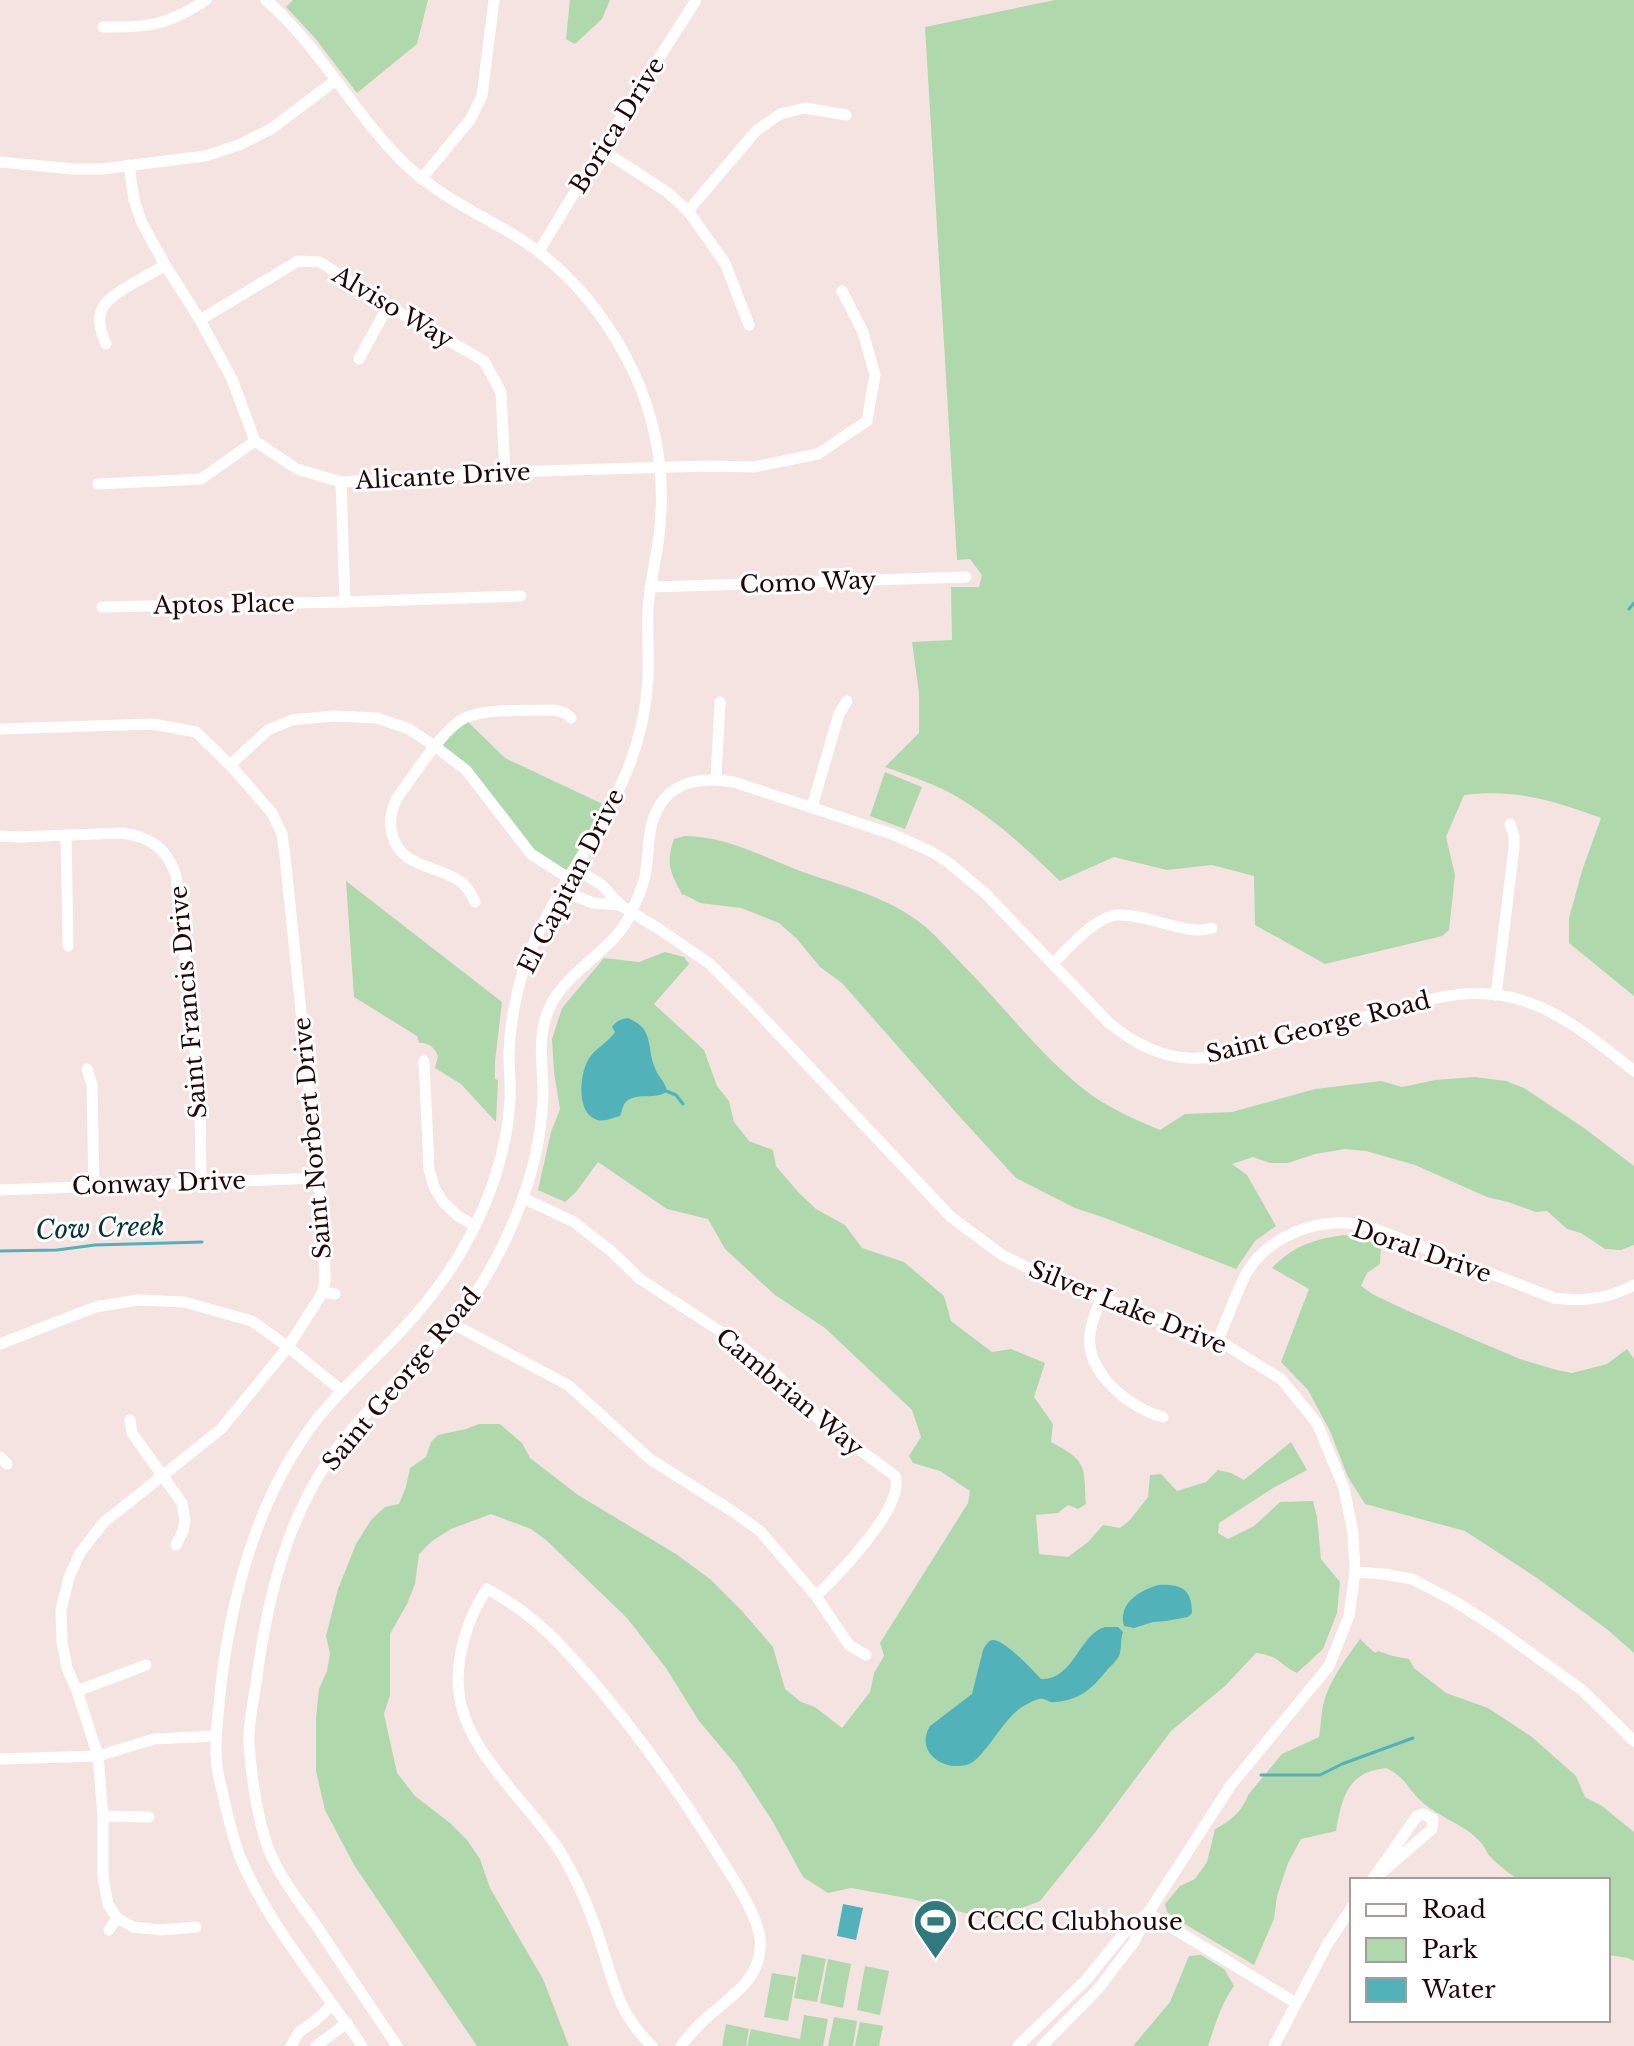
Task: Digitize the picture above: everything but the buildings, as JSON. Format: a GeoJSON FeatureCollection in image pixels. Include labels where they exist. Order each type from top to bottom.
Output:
{"type":"FeatureCollection","features":[{"type":"Feature","properties":{"kind":"street"},"geometry":{"type":"LineString","coordinates":[[103,27],[135,28],[159,24],[183,15],[206,0]]}},
{"type":"Feature","properties":{"kind":"street","name":"El Capitan Drive"},"geometry":{"type":"LineString","coordinates":[[266,0],[301,34],[392,152],[421,179],[456,203],[539,251],[571,279],[595,308],[616,339],[649,411],[662,493],[650,587],[647,696],[637,745],[625,775],[530,952],[510,1032],[510,1100],[498,1169],[475,1226],[453,1265],[416,1315],[342,1391],[311,1428],[289,1461],[267,1505],[247,1559],[226,1649],[216,1736],[217,1769],[230,1828],[239,1854],[268,1910],[362,2046]]}},
{"type":"Feature","properties":{"kind":"street"},"geometry":{"type":"LineString","coordinates":[[421,179],[470,120],[482,96],[494,0]]}},
{"type":"Feature","properties":{"kind":"street","name":"Borica Drive"},"geometry":{"type":"LineString","coordinates":[[539,251],[696,0]]}},
{"type":"Feature","properties":{"kind":"street"},"geometry":{"type":"LineString","coordinates":[[0,162],[102,169],[205,156],[239,145],[271,129],[336,80]]}},
{"type":"Feature","properties":{"kind":"street"},"geometry":{"type":"LineString","coordinates":[[688,211],[756,131],[780,114],[805,108],[846,115]]}},
{"type":"Feature","properties":{"kind":"street"},"geometry":{"type":"LineString","coordinates":[[601,149],[667,192],[688,211],[725,263],[749,325]]}},
{"type":"Feature","properties":{"kind":"street"},"geometry":{"type":"LineString","coordinates":[[98,484],[201,479],[255,441],[232,379],[142,223],[134,200],[129,165]]}},
{"type":"Feature","properties":{"kind":"street","name":"Alviso Way"},"geometry":{"type":"LineString","coordinates":[[200,320],[298,261],[320,262],[388,306],[484,361],[501,392],[505,472]]}},
{"type":"Feature","properties":{"kind":"street"},"geometry":{"type":"LineString","coordinates":[[106,344],[99,317],[103,305],[112,296],[165,265]]}},
{"type":"Feature","properties":{"kind":"street","name":"Alicante Drive"},"geometry":{"type":"LineString","coordinates":[[255,441],[297,469],[341,482],[505,472],[754,467],[818,454],[867,421],[875,375],[863,332],[842,291]]}},
{"type":"Feature","properties":{"kind":"street"},"geometry":{"type":"LineString","coordinates":[[359,359],[388,306]]}},
{"type":"Feature","properties":{"kind":"street"},"geometry":{"type":"LineString","coordinates":[[341,482],[345,602]]}},
{"type":"Feature","properties":{"kind":"street","name":"Como Way"},"geometry":{"type":"LineString","coordinates":[[650,587],[966,577]]}},
{"type":"Feature","properties":{"kind":"street","name":"Aptos Place"},"geometry":{"type":"LineString","coordinates":[[102,607],[521,596]]}},
{"type":"Feature","properties":{"kind":"street"},"geometry":{"type":"LineString","coordinates":[[812,807],[839,714],[847,701]]}},
{"type":"Feature","properties":{"kind":"street"},"geometry":{"type":"LineString","coordinates":[[716,779],[720,702]]}},
{"type":"Feature","properties":{"kind":"street"},"geometry":{"type":"LineString","coordinates":[[475,902],[461,881],[409,860],[400,850],[393,840],[390,824],[391,811],[397,798],[449,729],[464,718],[484,713],[555,710],[571,718]]}},
{"type":"Feature","properties":{"kind":"street"},"geometry":{"type":"LineString","coordinates":[[230,765],[268,730],[292,720],[333,716],[377,718],[409,729],[466,770],[531,854],[602,885],[620,905]]}},
{"type":"Feature","properties":{"kind":"street","name":"Saint Norbert Drive"},"geometry":{"type":"LineString","coordinates":[[0,729],[153,724],[196,732],[272,813],[282,834],[324,1235],[325,1280],[329,1293],[221,1429],[103,1523],[80,1553],[69,1577],[61,1610],[62,1642],[67,1668],[98,1756],[103,1816],[103,1877],[108,1904],[117,1918]]}},
{"type":"Feature","properties":{"kind":"street","name":"Saint George Road"},"geometry":{"type":"LineString","coordinates":[[397,2046],[286,1883],[259,1822],[249,1740],[265,1616],[278,1566],[313,1485],[349,1432],[453,1324],[499,1252],[523,1198],[535,1159],[543,1090],[541,1040],[545,1019],[554,996],[606,947],[632,913],[644,879],[649,830],[667,796],[677,788],[693,781],[716,779],[734,782],[892,834],[932,852],[986,894],[1118,1031],[1157,1051],[1188,1058],[1232,1053],[1451,995],[1496,995],[1550,1010],[1586,1033],[1634,1071]]}},
{"type":"Feature","properties":{"kind":"street"},"geometry":{"type":"LineString","coordinates":[[1496,995],[1514,848],[1510,824]]}},
{"type":"Feature","properties":{"kind":"street"},"geometry":{"type":"LineString","coordinates":[[66,835],[68,946]]}},
{"type":"Feature","properties":{"kind":"street","name":"Saint Francis Drive"},"geometry":{"type":"LineString","coordinates":[[0,836],[137,835],[161,849],[171,862],[176,875],[200,1097],[201,1181]]}},
{"type":"Feature","properties":{"kind":"street"},"geometry":{"type":"LineString","coordinates":[[562,891],[593,903],[620,905]]}},
{"type":"Feature","properties":{"kind":"street","name":"Silver Lake Drive"},"geometry":{"type":"LineString","coordinates":[[620,905],[710,964],[951,1217],[1002,1255],[1053,1280],[1218,1340],[1281,1379],[1317,1423],[1344,1488],[1353,1533],[1355,1572],[1349,1616],[1329,1666],[1231,1785],[1148,1913],[1134,1942],[1098,1989],[1042,2046]]}},
{"type":"Feature","properties":{"kind":"street"},"geometry":{"type":"LineString","coordinates":[[1053,964],[1094,925],[1115,915],[1192,930],[1212,928]]}},
{"type":"Feature","properties":{"kind":"street"},"geometry":{"type":"LineString","coordinates":[[424,1061],[429,1169],[434,1187],[443,1202],[475,1226]]}},
{"type":"Feature","properties":{"kind":"street"},"geometry":{"type":"LineString","coordinates":[[87,1069],[92,1085],[94,1185]]}},
{"type":"Feature","properties":{"kind":"street","name":"Conway Drive"},"geometry":{"type":"LineString","coordinates":[[0,1190],[318,1178]]}},
{"type":"Feature","properties":{"kind":"street","name":"Cambrian Way"},"geometry":{"type":"LineString","coordinates":[[523,1198],[574,1222],[640,1279],[729,1337],[773,1371],[820,1420],[895,1476],[898,1484],[895,1495],[869,1538],[816,1596]]}},
{"type":"Feature","properties":{"kind":"street","name":"Doral Drive"},"geometry":{"type":"LineString","coordinates":[[1218,1340],[1246,1273],[1261,1256],[1293,1232],[1336,1222],[1365,1225],[1554,1298],[1571,1301],[1605,1298],[1634,1285]]}},
{"type":"Feature","properties":{"kind":"street"},"geometry":{"type":"LineString","coordinates":[[1101,1298],[1090,1334],[1090,1350],[1096,1367],[1109,1384],[1146,1413],[1163,1417]]}},
{"type":"Feature","properties":{"kind":"street"},"geometry":{"type":"LineString","coordinates":[[0,1344],[95,1307],[138,1300],[184,1302],[252,1321],[342,1391]]}},
{"type":"Feature","properties":{"kind":"street"},"geometry":{"type":"LineString","coordinates":[[453,1324],[568,1385],[650,1459],[760,1531],[816,1596],[849,1645],[866,1655]]}},
{"type":"Feature","properties":{"kind":"street"},"geometry":{"type":"LineString","coordinates":[[130,1420],[132,1433],[182,1503],[185,1520],[176,1545]]}},
{"type":"Feature","properties":{"kind":"street"},"geometry":{"type":"LineString","coordinates":[[1355,1572],[1412,1579],[1454,1601],[1582,1690],[1634,1741]]}},
{"type":"Feature","properties":{"kind":"street"},"geometry":{"type":"LineString","coordinates":[[652,2046],[636,2030],[623,2010],[590,1916],[560,1851],[527,1805],[487,1759],[468,1729],[459,1694],[459,1662],[475,1606],[487,1589],[532,1619],[562,1646],[615,1707],[695,1817],[755,1921],[760,1937],[757,1967],[748,1980],[681,2046]]}},
{"type":"Feature","properties":{"kind":"street"},"geometry":{"type":"LineString","coordinates":[[77,1691],[146,1665]]}},
{"type":"Feature","properties":{"kind":"street"},"geometry":{"type":"LineString","coordinates":[[0,1759],[98,1756],[154,1739],[216,1736]]}},
{"type":"Feature","properties":{"kind":"street"},"geometry":{"type":"LineString","coordinates":[[1374,1878],[1417,1816],[1429,1815],[1433,1819],[1432,1829],[1375,1878]]}},
{"type":"Feature","properties":{"kind":"street"},"geometry":{"type":"LineString","coordinates":[[103,1816],[149,1817]]}},
{"type":"Feature","properties":{"kind":"street"},"geometry":{"type":"LineString","coordinates":[[1274,2046],[1327,1945],[1350,1910]]}},
{"type":"Feature","properties":{"kind":"street"},"geometry":{"type":"LineString","coordinates":[[1148,1913],[1296,2003]]}},
{"type":"Feature","properties":{"kind":"street","name":"Silver Lake Drive"},"geometry":{"type":"LineString","coordinates":[[1018,2046],[1086,1980],[1124,1933],[1148,1913]]}},
{"type":"Feature","properties":{"kind":"street"},"geometry":{"type":"LineString","coordinates":[[109,1930],[117,1918],[133,1927],[161,1930],[196,1927]]}},
{"type":"Feature","properties":{"kind":"street"},"geometry":{"type":"LineString","coordinates":[[291,2046],[299,2032],[332,2005]]}},
{"type":"Feature","properties":{"kind":"street"},"geometry":{"type":"LineString","coordinates":[[316,2046],[347,2023]]}},
{"type":"Feature","properties":{"kind":"green space"},"geometry":{"type":"Polygon","coordinates":[[[293,0],[428,0],[417,44],[357,93],[315,38],[286,7],[293,0]]]}},
{"type":"Feature","properties":{"kind":"green space"},"geometry":{"type":"Polygon","coordinates":[[[570,0],[610,0],[602,19],[575,44],[566,39],[570,0]]]}},
{"type":"Feature","properties":{"kind":"green space"},"geometry":{"type":"Polygon","coordinates":[[[1055,0],[1634,0],[1634,996],[1569,943],[1569,918],[1601,818],[1566,806],[1517,795],[1464,795],[1446,837],[1455,875],[1449,930],[1442,936],[1325,964],[1255,925],[1254,876],[1212,865],[1167,870],[1114,857],[1060,881],[1012,837],[973,807],[941,789],[885,767],[919,733],[919,693],[912,642],[952,640],[951,587],[979,587],[982,575],[970,559],[957,560],[925,27],[1055,0]]]}},
{"type":"Feature","properties":{"kind":"green space"},"geometry":{"type":"Polygon","coordinates":[[[464,718],[505,758],[609,807],[570,879],[531,854],[466,770],[436,747],[464,718]]]}},
{"type":"Feature","properties":{"kind":"green space"},"geometry":{"type":"Polygon","coordinates":[[[885,772],[922,787],[905,829],[870,816],[885,772]]]}},
{"type":"Feature","properties":{"kind":"green space"},"geometry":{"type":"Polygon","coordinates":[[[685,836],[713,839],[741,847],[874,897],[904,912],[935,936],[1072,1080],[1106,1105],[1160,1130],[1185,1114],[1232,1112],[1315,1089],[1381,1081],[1402,1087],[1435,1080],[1475,1077],[1506,1081],[1524,1088],[1634,1166],[1634,1245],[1621,1250],[1605,1249],[1581,1233],[1567,1229],[1547,1211],[1536,1212],[1487,1197],[1415,1165],[1366,1151],[1345,1149],[1288,1163],[1270,1163],[1253,1157],[1232,1164],[1247,1175],[1276,1226],[1255,1241],[1236,1269],[1075,1208],[1016,1178],[842,983],[820,967],[779,923],[741,908],[700,903],[683,896],[673,875],[670,855],[674,839],[685,836]]]}},
{"type":"Feature","properties":{"kind":"green space"},"geometry":{"type":"Polygon","coordinates":[[[346,881],[502,1002],[495,1062],[495,1079],[498,1080],[496,1122],[461,1084],[435,1068],[438,1056],[431,1046],[419,1043],[417,1036],[354,997],[346,881]]]}},
{"type":"Feature","properties":{"kind":"green space"},"geometry":{"type":"Polygon","coordinates":[[[665,952],[684,957],[689,964],[654,1004],[704,1050],[717,1086],[729,1101],[734,1122],[749,1141],[773,1150],[776,1166],[799,1193],[816,1209],[845,1225],[862,1248],[904,1262],[944,1296],[951,1321],[992,1352],[1011,1349],[1045,1363],[1034,1397],[1053,1424],[1051,1442],[1071,1454],[1084,1472],[1086,1504],[1078,1509],[1068,1505],[1058,1513],[1036,1515],[1039,1554],[1068,1557],[1088,1542],[1103,1525],[1120,1528],[1148,1497],[1150,1475],[1161,1474],[1177,1491],[1206,1482],[1218,1470],[1244,1480],[1291,1442],[1307,1470],[1219,1523],[1218,1533],[1228,1539],[1254,1526],[1280,1502],[1313,1501],[1321,1559],[1340,1582],[1337,1613],[1323,1649],[1297,1673],[1275,1658],[1256,1653],[1225,1686],[1171,1731],[1040,1901],[991,1920],[912,1899],[851,1888],[828,1893],[803,1877],[773,1822],[736,1765],[699,1721],[666,1668],[627,1618],[531,1529],[491,1514],[451,1529],[419,1554],[415,1584],[390,1634],[390,1695],[384,1714],[397,1773],[415,1796],[467,1840],[480,1859],[490,1888],[543,1979],[569,2046],[477,2046],[354,1865],[325,1810],[316,1771],[319,1689],[327,1671],[330,1654],[326,1636],[338,1589],[356,1544],[371,1520],[385,1507],[399,1504],[410,1468],[426,1457],[431,1442],[438,1435],[479,1424],[500,1424],[522,1443],[530,1458],[578,1495],[676,1554],[710,1579],[773,1647],[785,1689],[842,1728],[870,1692],[874,1673],[884,1656],[880,1643],[968,1503],[970,1491],[940,1471],[913,1463],[909,1456],[921,1437],[912,1410],[825,1328],[775,1295],[725,1249],[708,1219],[667,1209],[598,1162],[565,1202],[538,1190],[551,1132],[560,1109],[552,1039],[562,1008],[604,958],[639,962],[665,952]]]}},
{"type":"Feature","properties":{"kind":"green space"},"geometry":{"type":"Polygon","coordinates":[[[1345,1235],[1381,1246],[1380,1264],[1367,1273],[1361,1286],[1374,1295],[1468,1337],[1520,1359],[1572,1373],[1607,1364],[1627,1349],[1634,1359],[1634,1653],[1537,1578],[1465,1531],[1365,1504],[1348,1477],[1330,1431],[1308,1390],[1281,1362],[1309,1289],[1272,1268],[1306,1244],[1345,1235]]]}},
{"type":"Feature","properties":{"kind":"green space"},"geometry":{"type":"Polygon","coordinates":[[[1360,1639],[1375,1653],[1378,1651],[1409,1659],[1414,1668],[1446,1693],[1488,1708],[1532,1737],[1576,1776],[1585,1797],[1602,1806],[1634,1832],[1634,1961],[1610,1955],[1610,1878],[1516,1878],[1490,1856],[1475,1837],[1424,1804],[1401,1778],[1386,1768],[1366,1773],[1353,1783],[1344,1798],[1336,1831],[1301,1839],[1288,1863],[1277,1896],[1274,1919],[1254,1965],[1167,1912],[1165,1904],[1180,1886],[1195,1879],[1207,1862],[1215,1829],[1239,1811],[1248,1795],[1282,1754],[1319,1737],[1323,1705],[1338,1670],[1360,1639]]]}},
{"type":"Feature","properties":{"kind":"green space"},"geometry":{"type":"Polygon","coordinates":[[[802,1954],[826,1959],[817,2002],[794,1998],[802,1954]]]}},
{"type":"Feature","properties":{"kind":"green space"},"geometry":{"type":"Polygon","coordinates":[[[1201,1955],[1224,1969],[1234,1986],[1222,2007],[1208,2046],[1133,2046],[1170,2002],[1189,1956],[1201,1955]]]}},
{"type":"Feature","properties":{"kind":"green space"},"geometry":{"type":"Polygon","coordinates":[[[828,1959],[851,1964],[843,2008],[820,2003],[828,1959]]]}},
{"type":"Feature","properties":{"kind":"green space"},"geometry":{"type":"Polygon","coordinates":[[[865,1966],[889,1971],[880,2015],[857,2010],[865,1966]]]}},
{"type":"Feature","properties":{"kind":"green space"},"geometry":{"type":"Polygon","coordinates":[[[772,1973],[796,1977],[788,2021],[764,2017],[772,1973]]]}},
{"type":"Feature","properties":{"kind":"green space"},"geometry":{"type":"Polygon","coordinates":[[[804,2015],[828,2019],[823,2046],[747,2046],[751,2029],[800,2039],[804,2015]]]}},
{"type":"Feature","properties":{"kind":"green space"},"geometry":{"type":"Polygon","coordinates":[[[834,2017],[857,2021],[853,2046],[828,2046],[834,2017]]]}},
{"type":"Feature","properties":{"kind":"green space"},"geometry":{"type":"Polygon","coordinates":[[[860,2022],[883,2026],[879,2046],[855,2046],[860,2022]]]}},
{"type":"Feature","properties":{"kind":"green space"},"geometry":{"type":"Polygon","coordinates":[[[726,2024],[749,2029],[746,2046],[722,2046],[726,2024]]]}},
{"type":"Feature","properties":{"kind":"water"},"geometry":{"type":"Polygon","coordinates":[[[628,1018],[637,1022],[646,1033],[652,1060],[667,1091],[629,1099],[620,1116],[598,1120],[589,1115],[582,1101],[585,1066],[615,1032],[612,1027],[628,1018]]]}},
{"type":"Feature","properties":{"kind":"water"},"geometry":{"type":"Polygon","coordinates":[[[1158,1585],[1183,1589],[1190,1598],[1192,1613],[1188,1617],[1134,1628],[1124,1626],[1127,1605],[1137,1595],[1158,1585]]]}},
{"type":"Feature","properties":{"kind":"water"},"geometry":{"type":"Polygon","coordinates":[[[1118,1627],[1123,1632],[1120,1653],[1088,1690],[1070,1699],[1049,1702],[1039,1699],[1022,1707],[969,1764],[951,1766],[929,1752],[926,1735],[930,1726],[972,1694],[983,1650],[989,1641],[997,1641],[1010,1649],[1041,1679],[1052,1678],[1069,1665],[1096,1631],[1118,1627]]]}},
{"type":"Feature","properties":{"kind":"water"},"geometry":{"type":"Polygon","coordinates":[[[843,1904],[863,1908],[856,1940],[837,1936],[843,1904]]]}},
{"type":"Feature","properties":{"kind":"waterway"},"geometry":{"type":"LineString","coordinates":[[1629,609],[1634,603]]}},
{"type":"Feature","properties":{"kind":"waterway"},"geometry":{"type":"LineString","coordinates":[[666,1091],[676,1095],[683,1104]]}},
{"type":"Feature","properties":{"kind":"waterway","name":"Cow Creek"},"geometry":{"type":"LineString","coordinates":[[0,1251],[202,1242]]}},
{"type":"Feature","properties":{"kind":"waterway"},"geometry":{"type":"LineString","coordinates":[[1261,1775],[1320,1775],[1413,1738]]}},
{"type":"Feature","properties":{"kind":"place","name":"CCCC Clubhouse"},"geometry":{"type":"Point","coordinates":[936,1960]}}]}
